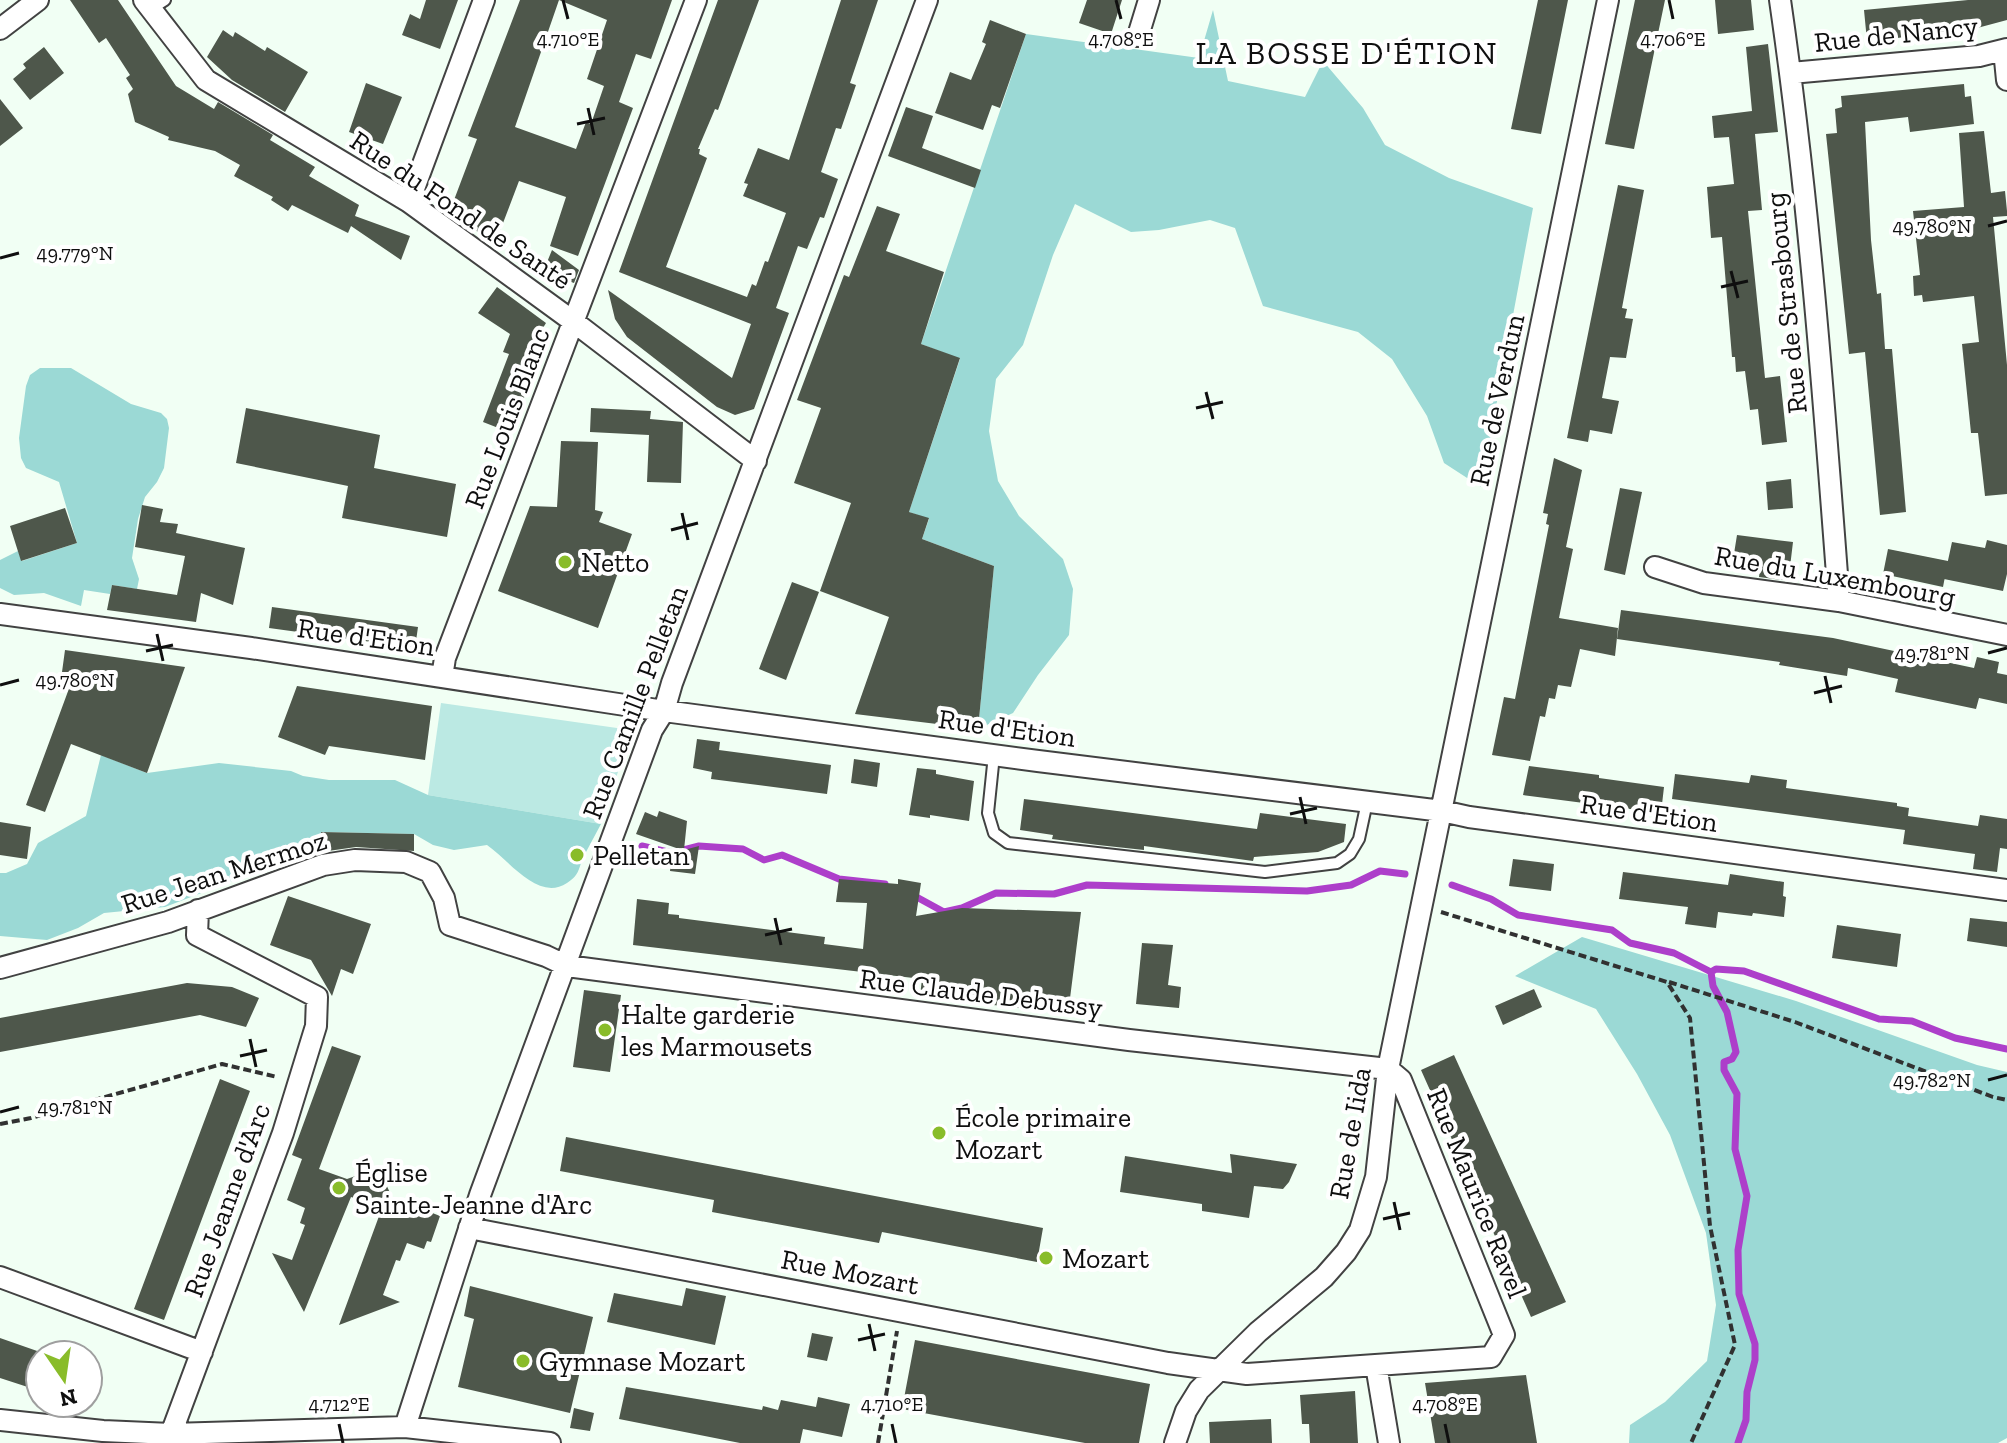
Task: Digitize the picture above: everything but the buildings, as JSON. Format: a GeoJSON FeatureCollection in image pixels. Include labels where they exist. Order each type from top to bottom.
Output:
{"type":"FeatureCollection","features":[{"type":"Feature","properties":{"kind":"street"},"geometry":{"type":"LineString","coordinates":[[0,29],[38,0]]}},
{"type":"Feature","properties":{"kind":"street"},"geometry":{"type":"LineString","coordinates":[[409,202],[484,0]]}},
{"type":"Feature","properties":{"kind":"street","name":"Rue Louis Blanc"},"geometry":{"type":"LineString","coordinates":[[442,677],[445,658],[696,0]]}},
{"type":"Feature","properties":{"kind":"street","name":"Rue Camille Pelletan"},"geometry":{"type":"LineString","coordinates":[[405,1427],[469,1228],[652,730],[664,711],[927,0]]}},
{"type":"Feature","properties":{"kind":"street"},"geometry":{"type":"LineString","coordinates":[[1138,36],[1149,0]]}},
{"type":"Feature","properties":{"kind":"street","name":"Rue de Verdun"},"geometry":{"type":"LineString","coordinates":[[1442,811],[1608,0]]}},
{"type":"Feature","properties":{"kind":"street","name":"Rue de Strasbourg"},"geometry":{"type":"LineString","coordinates":[[1780,0],[1791,73],[1826,424],[1839,601]]}},
{"type":"Feature","properties":{"kind":"street","name":"Rue du Fond de Santé"},"geometry":{"type":"LineString","coordinates":[[154,3],[206,80],[409,202],[574,322],[756,461]]}},
{"type":"Feature","properties":{"kind":"street"},"geometry":{"type":"LineString","coordinates":[[2005,49],[2007,80]]}},
{"type":"Feature","properties":{"kind":"street","name":"Rue de Nancy"},"geometry":{"type":"LineString","coordinates":[[1791,73],[1979,56],[2005,49]]}},
{"type":"Feature","properties":{"kind":"street","name":"Rue du Luxembourg"},"geometry":{"type":"LineString","coordinates":[[1655,567],[1704,583],[1839,601],[2007,635]]}},
{"type":"Feature","properties":{"kind":"street","name":"Rue d'Etion"},"geometry":{"type":"LineString","coordinates":[[0,614],[664,711],[1442,811],[2007,890]]}},
{"type":"Feature","properties":{"kind":"street","name":"Rue de Iida"},"geometry":{"type":"LineString","coordinates":[[1175,1443],[1186,1411],[1199,1390],[1258,1332],[1324,1277],[1360,1230],[1376,1177],[1388,1069],[1442,811]]}},
{"type":"Feature","properties":{"kind":"street","name":"Rue Jean Mermoz"},"geometry":{"type":"LineString","coordinates":[[0,968],[168,922],[323,865],[355,860],[406,862],[430,872],[444,898],[450,925],[546,956],[567,966]]}},
{"type":"Feature","properties":{"kind":"street","name":"Rue Jeanne d'Arc"},"geometry":{"type":"LineString","coordinates":[[171,1434],[278,1147],[316,1026],[317,997],[197,935],[198,910]]}},
{"type":"Feature","properties":{"kind":"street","name":"Rue Claude Debussy"},"geometry":{"type":"LineString","coordinates":[[567,966],[1129,1040],[1388,1069]]}},
{"type":"Feature","properties":{"kind":"street","name":"Rue Maurice Ravel"},"geometry":{"type":"LineString","coordinates":[[1220,1370],[1247,1374],[1376,1365],[1466,1364],[1491,1357],[1504,1335],[1401,1080],[1388,1069]]}},
{"type":"Feature","properties":{"kind":"street","name":"Rue Mozart"},"geometry":{"type":"LineString","coordinates":[[469,1228],[1168,1363],[1220,1370]]}},
{"type":"Feature","properties":{"kind":"street"},"geometry":{"type":"LineString","coordinates":[[0,1277],[202,1352]]}},
{"type":"Feature","properties":{"kind":"street"},"geometry":{"type":"LineString","coordinates":[[1376,1365],[1389,1443]]}},
{"type":"Feature","properties":{"kind":"street"},"geometry":{"type":"LineString","coordinates":[[0,1420],[103,1431],[171,1434],[405,1427],[550,1443]]}},
{"type":"Feature","properties":{"kind":"lane"},"geometry":{"type":"LineString","coordinates":[[994,755],[988,813],[994,833],[1008,843],[1265,872],[1337,863],[1350,854],[1359,839],[1367,802]]}},
{"type":"Feature","properties":{"kind":"path"},"geometry":{"type":"LineString","coordinates":[[1422,907],[1795,1022],[2007,1100]]}},
{"type":"Feature","properties":{"kind":"path"},"geometry":{"type":"LineString","coordinates":[[1667,982],[1690,1018],[1710,1226],[1735,1345],[1691,1443]]}},
{"type":"Feature","properties":{"kind":"path"},"geometry":{"type":"LineString","coordinates":[[0,1124],[222,1064],[298,1083]]}},
{"type":"Feature","properties":{"kind":"path"},"geometry":{"type":"LineString","coordinates":[[878,1443],[900,1310]]}},
{"type":"Feature","properties":{"kind":"shaded area"},"geometry":{"type":"Polygon","coordinates":[[[1213,10],[1228,81],[1305,97],[1323,61],[1363,108],[1385,145],[1449,178],[1533,208],[1481,487],[1444,463],[1427,416],[1392,359],[1358,332],[1263,306],[1235,228],[1210,220],[1131,232],[1075,204],[1053,255],[1023,345],[996,379],[989,431],[998,481],[1019,516],[1063,559],[1073,589],[1069,635],[1013,713],[978,729],[994,566],[922,539],[929,519],[909,512],[960,359],[921,344],[1026,34],[1199,58],[1213,10]]]}},
{"type":"Feature","properties":{"kind":"shaded area"},"geometry":{"type":"Polygon","coordinates":[[[40,368],[71,368],[131,404],[161,413],[167,419],[169,428],[164,468],[145,497],[138,519],[132,558],[139,579],[137,589],[112,585],[110,594],[84,590],[81,606],[44,593],[14,595],[0,588],[0,560],[18,551],[22,561],[77,543],[59,482],[26,468],[21,458],[19,438],[26,386],[30,375],[40,368]]]}},
{"type":"Feature","properties":{"kind":"shaded area"},"geometry":{"type":"Polygon","coordinates":[[[441,703],[624,729],[629,738],[601,824],[428,795],[441,703]]]}},
{"type":"Feature","properties":{"kind":"shaded area"},"geometry":{"type":"Polygon","coordinates":[[[101,755],[147,773],[219,763],[291,771],[329,780],[395,780],[428,795],[601,824],[586,852],[571,847],[568,858],[581,863],[579,870],[570,881],[556,887],[535,884],[487,845],[454,850],[433,845],[414,834],[322,832],[321,852],[264,869],[165,907],[104,913],[78,928],[47,940],[0,936],[0,873],[27,864],[38,843],[86,816],[101,755]]]}},
{"type":"Feature","properties":{"kind":"shaded area"},"geometry":{"type":"Polygon","coordinates":[[[1582,937],[1796,1001],[1977,1065],[2007,1072],[2007,1438],[1998,1443],[1629,1443],[1630,1425],[1665,1402],[1707,1361],[1716,1305],[1706,1233],[1670,1135],[1637,1074],[1596,1009],[1515,976],[1582,937]]]}},
{"type":"Feature","properties":{"kind":"waterway"},"geometry":{"type":"LineString","coordinates":[[642,846],[672,853],[699,846],[743,849],[764,860],[782,855],[839,879],[885,884]]}},
{"type":"Feature","properties":{"kind":"waterway"},"geometry":{"type":"LineString","coordinates":[[911,894],[944,912],[962,908],[996,893],[1054,894],[1087,885],[1307,891],[1351,885],[1380,871],[1405,874]]}},
{"type":"Feature","properties":{"kind":"waterway"},"geometry":{"type":"LineString","coordinates":[[1452,885],[1491,899],[1518,915],[1612,930],[1630,943],[1674,953],[1711,972],[1716,969],[1744,971],[1879,1019],[1912,1021],[1955,1038],[2007,1049]]}},
{"type":"Feature","properties":{"kind":"waterway"},"geometry":{"type":"LineString","coordinates":[[1711,972],[1713,986],[1727,1012],[1736,1052],[1732,1059],[1724,1062],[1724,1070],[1737,1094],[1735,1149],[1747,1196],[1738,1250],[1739,1294],[1755,1344],[1755,1360],[1747,1392],[1746,1420],[1738,1443]]}},
{"type":"Feature","properties":{"kind":"place","name":"Netto"},"geometry":{"type":"Point","coordinates":[565,562]}},
{"type":"Feature","properties":{"kind":"place","name":"Pelletan"},"geometry":{"type":"Point","coordinates":[577,855]}},
{"type":"Feature","properties":{"kind":"place","name":"Halte garderie les Marmousets"},"geometry":{"type":"Point","coordinates":[605,1030]}},
{"type":"Feature","properties":{"kind":"place","name":"École primaire Mozart"},"geometry":{"type":"Point","coordinates":[939,1133]}},
{"type":"Feature","properties":{"kind":"place","name":"Église Sainte-Jeanne d'Arc"},"geometry":{"type":"Point","coordinates":[339,1188]}},
{"type":"Feature","properties":{"kind":"place","name":"Mozart"},"geometry":{"type":"Point","coordinates":[1046,1258]}},
{"type":"Feature","properties":{"kind":"place","name":"Gymnase Mozart"},"geometry":{"type":"Point","coordinates":[523,1361]}},
{"type":"Feature","properties":{"kind":"district","name":"LA BOSSE D'ÉTION"},"geometry":{"type":"Point","coordinates":[1347,53]}}]}
